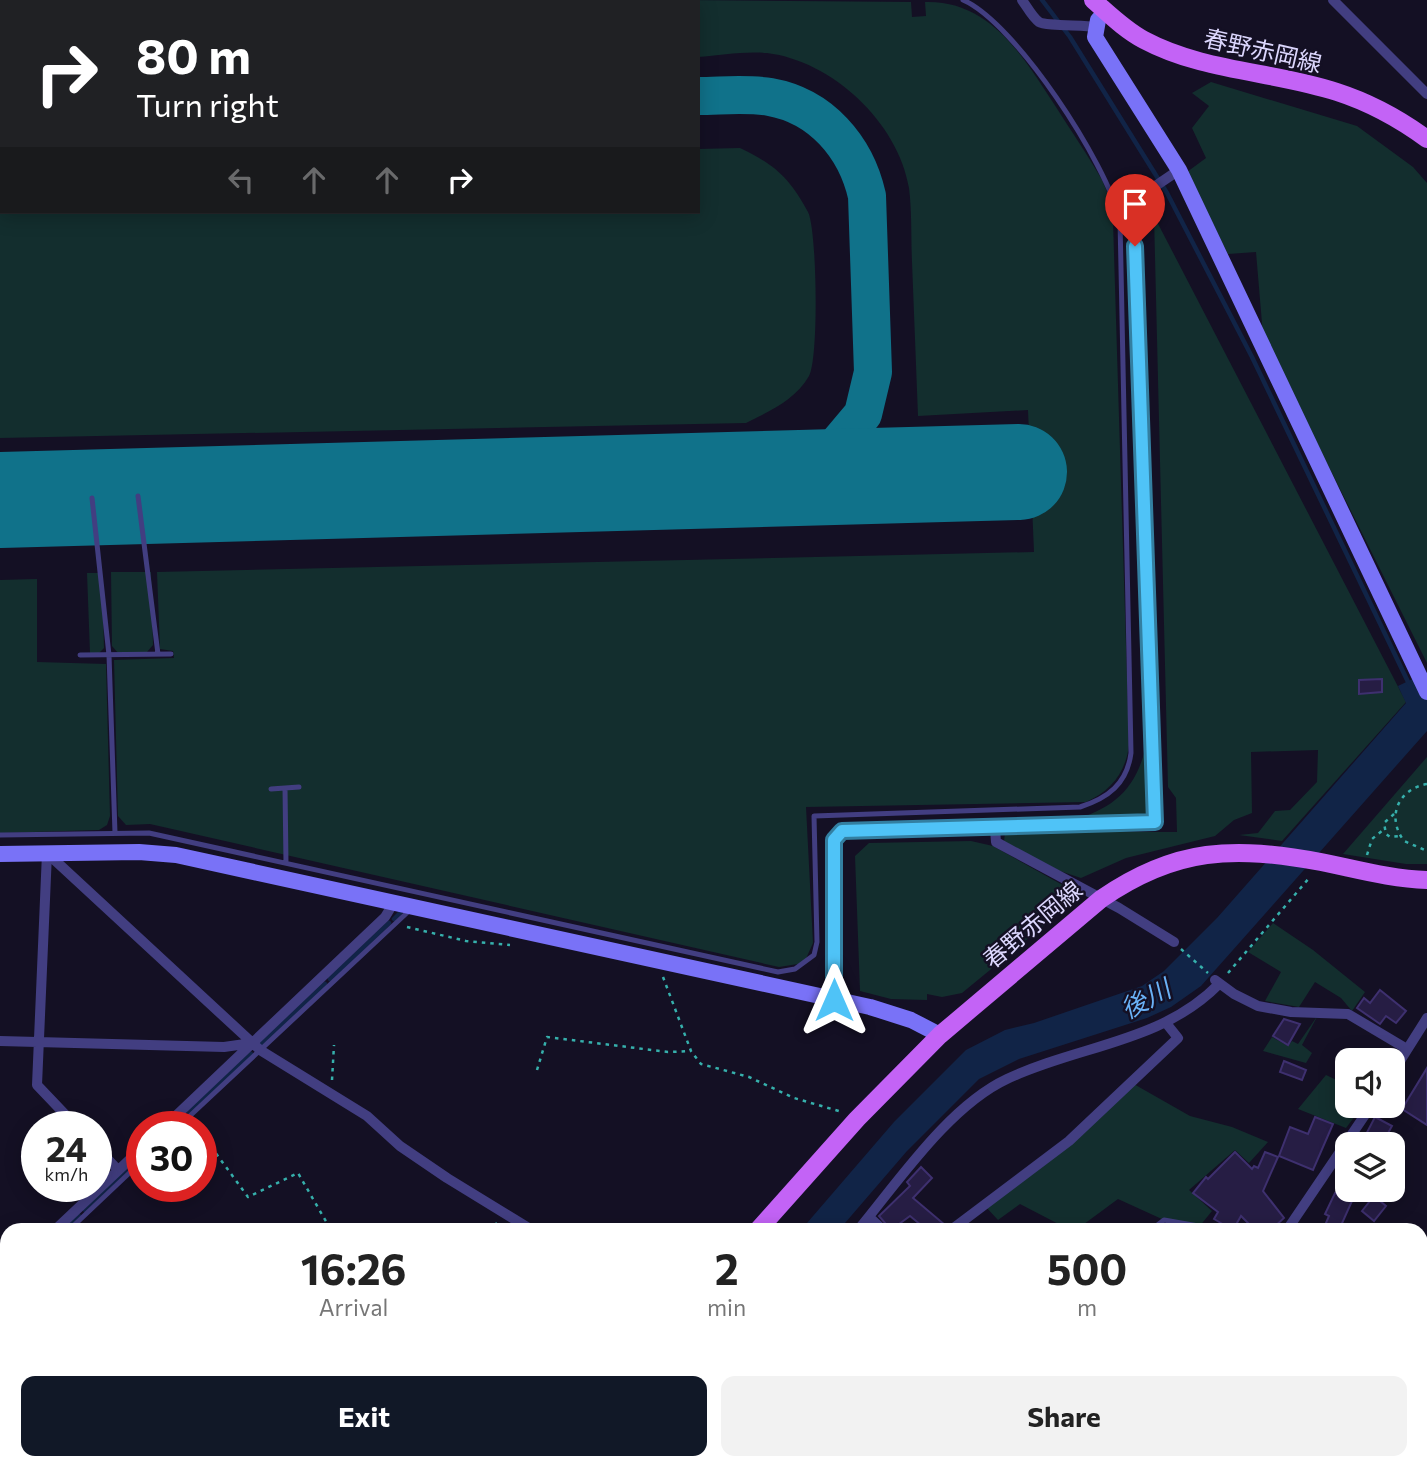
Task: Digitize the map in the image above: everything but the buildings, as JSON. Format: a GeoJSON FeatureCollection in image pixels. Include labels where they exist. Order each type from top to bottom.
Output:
{"type":"FeatureCollection","features":[{"type":"Feature","properties":{"kind":"main road","name":"春野赤岡線"},"geometry":{"type":"LineString","coordinates":[[1100,6],[1143,39],[1163,49],[1205,63],[1336,91],[1401,122],[1427,139]]}},
{"type":"Feature","properties":{"kind":"main road","name":"春野赤岡線"},"geometry":{"type":"LineString","coordinates":[[764,1223],[857,1119],[940,1035],[1101,898],[1128,880],[1178,860],[1224,851],[1262,853],[1318,867],[1427,880]]}},
{"type":"Feature","properties":{"kind":"street"},"geometry":{"type":"LineString","coordinates":[[1022,0],[1038,22],[1048,25],[1071,23],[1095,27]]}},
{"type":"Feature","properties":{"kind":"street"},"geometry":{"type":"LineString","coordinates":[[1333,0],[1427,94]]}},
{"type":"Feature","properties":{"kind":"street"},"geometry":{"type":"LineString","coordinates":[[1100,6],[1095,37],[1175,173],[1427,692]]}},
{"type":"Feature","properties":{"kind":"street"},"geometry":{"type":"LineString","coordinates":[[834,1000],[834,840],[842,831],[1155,822],[1133,194],[1154,187],[1175,173]]}},
{"type":"Feature","properties":{"kind":"street"},"geometry":{"type":"LineString","coordinates":[[995,828],[996,842],[1101,898],[1174,943]]}},
{"type":"Feature","properties":{"kind":"street"},"geometry":{"type":"LineString","coordinates":[[0,855],[139,852],[176,855],[393,904],[663,973],[834,1000],[911,1020],[940,1035]]}},
{"type":"Feature","properties":{"kind":"street"},"geometry":{"type":"LineString","coordinates":[[47,853],[37,1085],[62,1111]]}},
{"type":"Feature","properties":{"kind":"street"},"geometry":{"type":"LineString","coordinates":[[47,853],[256,1046],[367,1116],[400,1146],[521,1223]]}},
{"type":"Feature","properties":{"kind":"street"},"geometry":{"type":"LineString","coordinates":[[182,1111],[256,1046],[386,917],[393,904]]}},
{"type":"Feature","properties":{"kind":"street"},"geometry":{"type":"LineString","coordinates":[[864,1223],[950,1122],[988,1090],[1036,1067],[1135,1037],[1166,1023],[1185,1013],[1217,982],[1258,1006],[1291,1012],[1348,1014],[1407,1049]]}},
{"type":"Feature","properties":{"kind":"street"},"geometry":{"type":"LineString","coordinates":[[1405,1052],[1427,1018]]}},
{"type":"Feature","properties":{"kind":"street"},"geometry":{"type":"LineString","coordinates":[[960,1223],[1069,1141],[1178,1038],[1166,1023]]}},
{"type":"Feature","properties":{"kind":"street"},"geometry":{"type":"LineString","coordinates":[[0,1041],[256,1046]]}},
{"type":"Feature","properties":{"kind":"street"},"geometry":{"type":"LineString","coordinates":[[1292,1223],[1363,1118]]}},
{"type":"Feature","properties":{"kind":"street"},"geometry":{"type":"LineString","coordinates":[[62,1223],[126,1163]]}},
{"type":"Feature","properties":{"kind":"street"},"geometry":{"type":"LineString","coordinates":[[112,1164],[118,1170]]}},
{"type":"Feature","properties":{"kind":"street"},"geometry":{"type":"LineString","coordinates":[[869,1217],[875,1223]]}},
{"type":"Feature","properties":{"kind":"lane"},"geometry":{"type":"LineString","coordinates":[[0,835],[149,833],[778,972],[795,969],[814,955],[817,942],[814,816],[1080,807],[1103,799],[1118,787],[1127,771],[1131,753],[1120,220],[1112,191],[1098,163],[1020,48],[993,18],[963,0]]}},
{"type":"Feature","properties":{"kind":"lane"},"geometry":{"type":"LineString","coordinates":[[138,496],[158,654]]}},
{"type":"Feature","properties":{"kind":"lane"},"geometry":{"type":"LineString","coordinates":[[92,498],[108,655],[115,832]]}},
{"type":"Feature","properties":{"kind":"lane"},"geometry":{"type":"LineString","coordinates":[[80,655],[171,654]]}},
{"type":"Feature","properties":{"kind":"lane"},"geometry":{"type":"LineString","coordinates":[[271,789],[299,787]]}},
{"type":"Feature","properties":{"kind":"lane"},"geometry":{"type":"LineString","coordinates":[[285,789],[286,863]]}},
{"type":"Feature","properties":{"kind":"lane"},"geometry":{"type":"LineString","coordinates":[[193,1111],[256,1046],[411,909]]}},
{"type":"Feature","properties":{"kind":"lane"},"geometry":{"type":"LineString","coordinates":[[76,1223],[126,1176]]}},
{"type":"Feature","properties":{"kind":"lane"},"geometry":{"type":"LineString","coordinates":[[1160,1223],[1164,1220],[1181,1223]]}},
{"type":"Feature","properties":{"kind":"path"},"geometry":{"type":"LineString","coordinates":[[1401,836],[1390,838],[1384,830],[1384,823],[1395,814],[1405,794],[1427,784]]}},
{"type":"Feature","properties":{"kind":"path"},"geometry":{"type":"LineString","coordinates":[[1395,814],[1401,836],[1411,846],[1427,851]]}},
{"type":"Feature","properties":{"kind":"path"},"geometry":{"type":"LineString","coordinates":[[1366,862],[1372,839],[1384,830]]}},
{"type":"Feature","properties":{"kind":"path"},"geometry":{"type":"LineString","coordinates":[[1174,943],[1217,982],[1318,867]]}},
{"type":"Feature","properties":{"kind":"path"},"geometry":{"type":"LineString","coordinates":[[395,924],[466,942],[520,946]]}},
{"type":"Feature","properties":{"kind":"path"},"geometry":{"type":"LineString","coordinates":[[663,973],[691,1051],[706,1067],[749,1077],[794,1098],[823,1105],[857,1119]]}},
{"type":"Feature","properties":{"kind":"path"},"geometry":{"type":"LineString","coordinates":[[537,1070],[547,1037],[668,1052],[691,1051]]}},
{"type":"Feature","properties":{"kind":"path"},"geometry":{"type":"LineString","coordinates":[[333,1095],[334,1045]]}},
{"type":"Feature","properties":{"kind":"path"},"geometry":{"type":"LineString","coordinates":[[217,1155],[248,1197],[298,1173],[327,1223]]}},
{"type":"Feature","properties":{"kind":"green space"},"geometry":{"type":"Polygon","coordinates":[[[700,0],[911,2],[912,17],[926,16],[925,2],[948,4],[969,11],[987,21],[1018,52],[1102,180],[1108,194],[1113,221],[1129,745],[1125,764],[1116,780],[1086,802],[806,807],[813,943],[804,963],[779,967],[150,824],[126,825],[118,816],[114,660],[174,658],[173,651],[160,649],[157,572],[1034,552],[1028,410],[918,416],[910,197],[902,164],[891,140],[876,118],[858,99],[815,68],[791,58],[767,53],[700,57],[700,0]]]}},
{"type":"Feature","properties":{"kind":"green space"},"geometry":{"type":"Polygon","coordinates":[[[1211,82],[1357,126],[1413,167],[1427,183],[1427,663],[1263,335],[1256,252],[1228,254],[1187,172],[1206,158],[1192,128],[1209,106],[1192,93],[1211,82]]]}},
{"type":"Feature","properties":{"kind":"green space"},"geometry":{"type":"Polygon","coordinates":[[[740,148],[763,160],[780,173],[794,190],[808,212],[811,223],[816,294],[814,346],[809,376],[789,398],[746,423],[0,438],[0,214],[700,214],[700,149],[740,148]]]}},
{"type":"Feature","properties":{"kind":"green space"},"geometry":{"type":"Polygon","coordinates":[[[1154,216],[1406,702],[1282,841],[1239,835],[1258,833],[1275,811],[1290,810],[1317,782],[1318,750],[1251,752],[1252,813],[1234,820],[1215,836],[1126,858],[1081,878],[1060,871],[1004,842],[1005,832],[1177,832],[1176,798],[1168,787],[1154,216]]]}},
{"type":"Feature","properties":{"kind":"green space"},"geometry":{"type":"Polygon","coordinates":[[[111,572],[151,572],[153,645],[147,652],[118,653],[112,646],[111,572]]]}},
{"type":"Feature","properties":{"kind":"green space"},"geometry":{"type":"Polygon","coordinates":[[[87,573],[102,573],[104,648],[99,653],[90,653],[87,573]]]}},
{"type":"Feature","properties":{"kind":"green space"},"geometry":{"type":"Polygon","coordinates":[[[37,579],[37,662],[106,664],[110,816],[107,825],[99,830],[0,833],[0,580],[37,579]]]}},
{"type":"Feature","properties":{"kind":"green space"},"geometry":{"type":"Polygon","coordinates":[[[1145,750],[1147,818],[1072,821],[1099,810],[1119,796],[1135,777],[1145,750]]]}},
{"type":"Feature","properties":{"kind":"green space"},"geometry":{"type":"Polygon","coordinates":[[[1427,757],[1427,864],[1406,864],[1343,854],[1427,757]]]}},
{"type":"Feature","properties":{"kind":"green space"},"geometry":{"type":"Polygon","coordinates":[[[971,841],[993,846],[1075,892],[1075,900],[962,993],[942,997],[927,994],[927,1000],[891,999],[860,991],[855,856],[869,843],[971,841]]]}},
{"type":"Feature","properties":{"kind":"green space"},"geometry":{"type":"Polygon","coordinates":[[[1273,923],[1313,950],[1365,992],[1352,1011],[1341,998],[1315,982],[1299,1007],[1265,1001],[1281,972],[1248,952],[1273,923]]]}},
{"type":"Feature","properties":{"kind":"green space"},"geometry":{"type":"Polygon","coordinates":[[[1318,1015],[1302,1045],[1312,1053],[1306,1063],[1263,1051],[1272,1037],[1288,1046],[1292,1041],[1298,1044],[1318,1015]]]}},
{"type":"Feature","properties":{"kind":"green space"},"geometry":{"type":"Polygon","coordinates":[[[1326,1075],[1335,1079],[1335,1118],[1354,1118],[1346,1128],[1298,1109],[1326,1075]]]}},
{"type":"Feature","properties":{"kind":"green space"},"geometry":{"type":"Polygon","coordinates":[[[1132,1083],[1190,1116],[1232,1127],[1268,1142],[1249,1163],[1235,1150],[1189,1190],[1212,1211],[1202,1223],[1164,1220],[1118,1199],[1085,1223],[1057,1223],[1020,1204],[998,1220],[985,1206],[1132,1083]]]}},
{"type":"Feature","properties":{"kind":"water","name":"後川"},"geometry":{"type":"Polygon","coordinates":[[[1427,672],[1427,731],[1201,986],[1171,1007],[1147,1018],[1019,1059],[979,1079],[907,1151],[845,1223],[807,1223],[894,1122],[966,1050],[1005,1030],[1034,1023],[1142,986],[1164,971],[1217,918],[1406,703],[1398,686],[1427,672]]]}},
{"type":"Feature","properties":{"kind":"waterway"},"geometry":{"type":"LineString","coordinates":[[1042,0],[1070,37],[1167,193],[1252,357],[1410,686]]}},
{"type":"Feature","properties":{"kind":"waterway"},"geometry":{"type":"LineString","coordinates":[[394,919],[400,913]]}},
{"type":"Feature","properties":{"kind":"waterway"},"geometry":{"type":"LineString","coordinates":[[330,979],[389,923]]}},
{"type":"Feature","properties":{"kind":"waterway"},"geometry":{"type":"LineString","coordinates":[[262,1043],[325,984]]}},
{"type":"Feature","properties":{"kind":"waterway"},"geometry":{"type":"LineString","coordinates":[[190,1111],[251,1054]]}},
{"type":"Feature","properties":{"kind":"waterway"},"geometry":{"type":"LineString","coordinates":[[85,1210],[126,1171]]}},
{"type":"Feature","properties":{"kind":"waterway"},"geometry":{"type":"LineString","coordinates":[[72,1223],[79,1216]]}},
{"type":"Feature","properties":{"kind":"taxiway"},"geometry":{"type":"LineString","coordinates":[[700,96],[770,97],[805,109],[820,119],[845,146],[862,178],[867,196],[873,372],[863,414],[831,452],[779,481],[760,479]]}},
{"type":"Feature","properties":{"kind":"runway"},"geometry":{"type":"LineString","coordinates":[[0,500],[1019,472]]}},
{"type":"Feature","properties":{"kind":"route"},"geometry":{"type":"LineString","coordinates":[[834,1000],[834,840],[842,831],[1155,822],[1155,799],[1151,796],[1135,246]]}}]}
